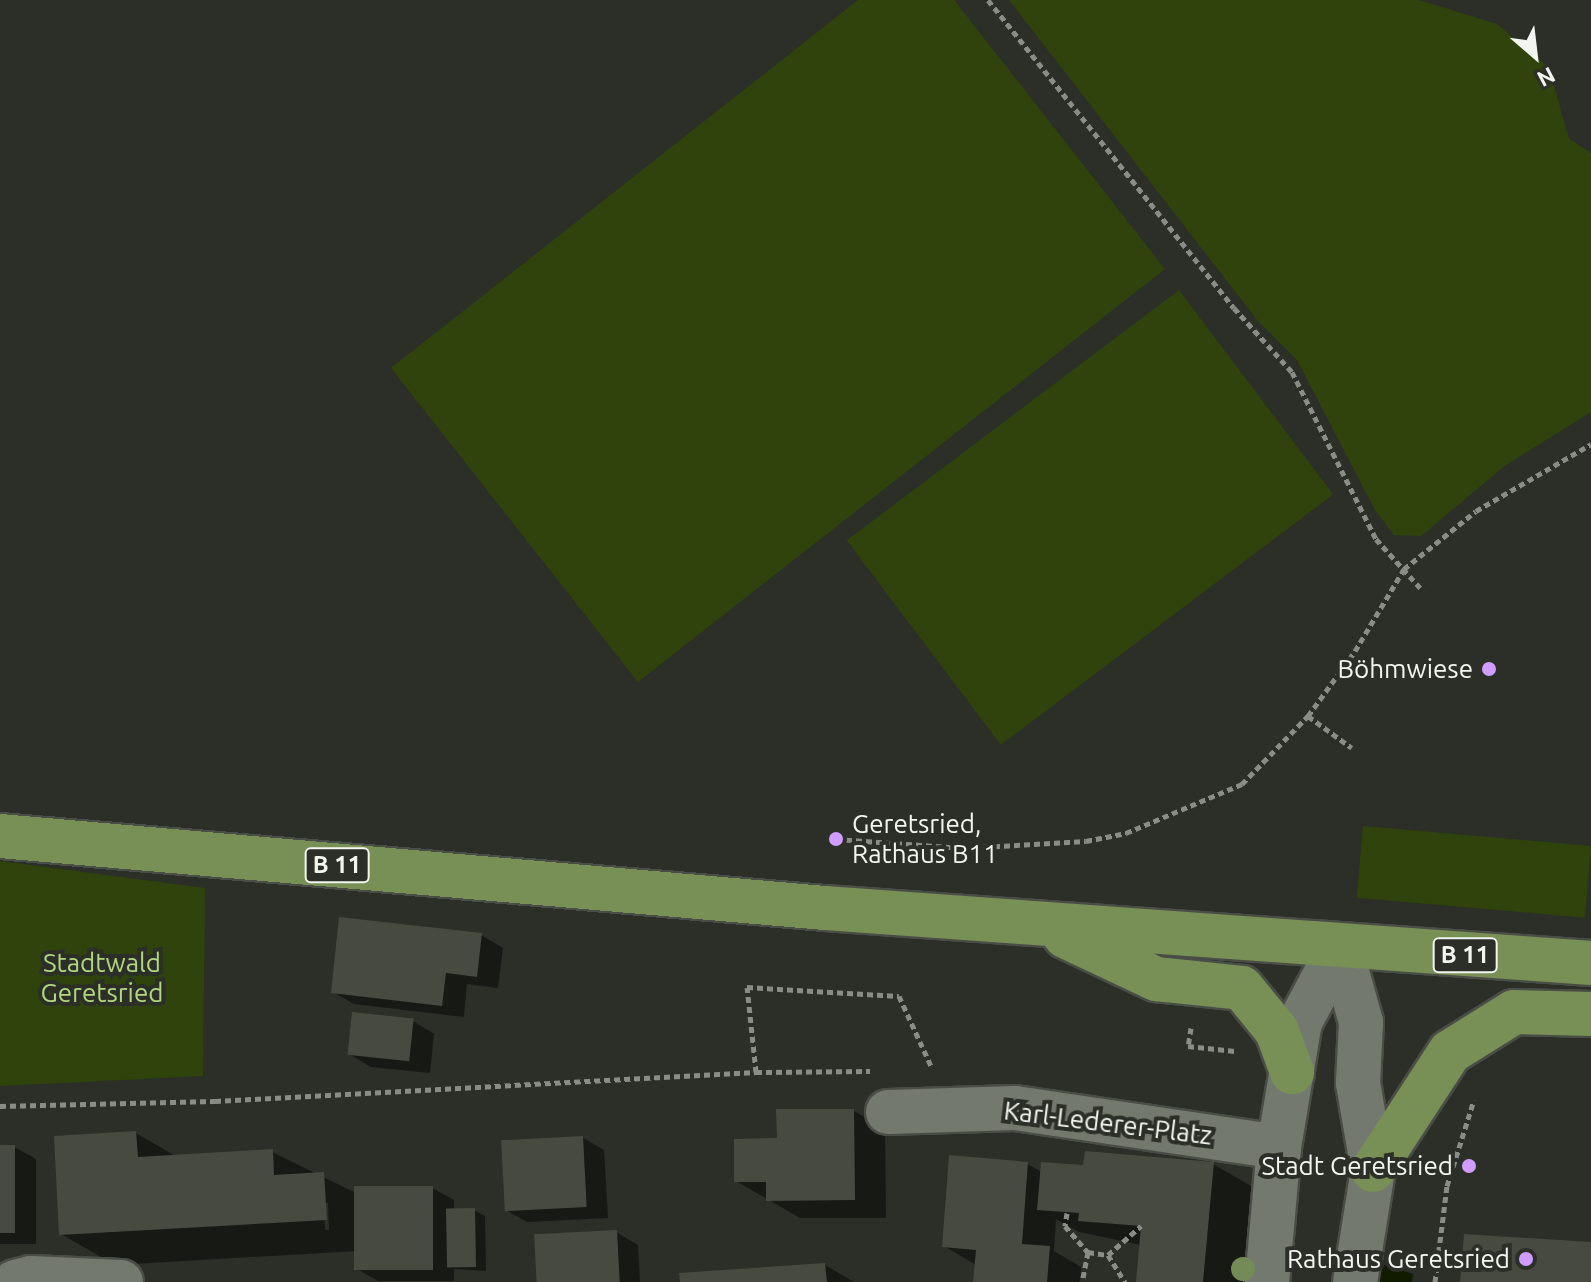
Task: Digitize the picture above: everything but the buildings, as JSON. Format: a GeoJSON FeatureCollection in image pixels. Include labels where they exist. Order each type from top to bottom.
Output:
{"type":"FeatureCollection","features":[{"type":"Feature","properties":{"kind":"main road","name":"B 11"},"geometry":{"type":"LineString","coordinates":[[0,836],[1037,923],[1591,963]]}},
{"type":"Feature","properties":{"kind":"main road"},"geometry":{"type":"LineString","coordinates":[[1037,923],[1156,979],[1242,988],[1277,1031],[1292,1072]]}},
{"type":"Feature","properties":{"kind":"main road"},"geometry":{"type":"LineString","coordinates":[[1373,1170],[1450,1052],[1514,1012],[1591,1014]]}},
{"type":"Feature","properties":{"kind":"street"},"geometry":{"type":"LineString","coordinates":[[1267,1282],[1279,1147],[1300,1022],[1340,947]]}},
{"type":"Feature","properties":{"kind":"street"},"geometry":{"type":"LineString","coordinates":[[1340,947],[1361,1022],[1358,1083],[1373,1170],[1355,1282]]}},
{"type":"Feature","properties":{"kind":"street","name":"Karl-Lederer-Platz"},"geometry":{"type":"LineString","coordinates":[[888,1112],[1015,1108],[1279,1147]]}},
{"type":"Feature","properties":{"kind":"street"},"geometry":{"type":"LineString","coordinates":[[15,1282],[121,1282]]}},
{"type":"Feature","properties":{"kind":"path"},"geometry":{"type":"LineString","coordinates":[[988,0],[1234,308],[1292,372],[1376,539],[1423,591]]}},
{"type":"Feature","properties":{"kind":"path"},"geometry":{"type":"LineString","coordinates":[[836,839],[964,848],[1086,841],[1126,833],[1242,784],[1308,716],[1355,651],[1404,569],[1476,511],[1591,444]]}},
{"type":"Feature","properties":{"kind":"path"},"geometry":{"type":"LineString","coordinates":[[1308,716],[1352,748]]}},
{"type":"Feature","properties":{"kind":"path"},"geometry":{"type":"LineString","coordinates":[[0,1106],[215,1101],[756,1072],[747,987],[899,996],[933,1071]]}},
{"type":"Feature","properties":{"kind":"path"},"geometry":{"type":"LineString","coordinates":[[1200,1028],[1188,1027],[1188,1046],[1242,1051]]}},
{"type":"Feature","properties":{"kind":"path"},"geometry":{"type":"LineString","coordinates":[[1435,1282],[1447,1186],[1478,1088]]}},
{"type":"Feature","properties":{"kind":"path"},"geometry":{"type":"LineString","coordinates":[[1067,1213],[1065,1226],[1088,1252],[1108,1255],[1125,1282]]}},
{"type":"Feature","properties":{"kind":"path"},"geometry":{"type":"LineString","coordinates":[[1108,1255],[1141,1226]]}},
{"type":"Feature","properties":{"kind":"path"},"geometry":{"type":"LineString","coordinates":[[1082,1282],[1088,1252]]}},
{"type":"Feature","properties":{"kind":"green space"},"geometry":{"type":"Polygon","coordinates":[[[858,0],[954,0],[1165,269],[638,682],[391,368],[858,0]]]}},
{"type":"Feature","properties":{"kind":"green space"},"geometry":{"type":"Polygon","coordinates":[[[1009,0],[1419,0],[1497,24],[1549,68],[1569,139],[1591,153],[1591,412],[1506,465],[1421,536],[1394,535],[1375,510],[1297,360],[1258,321],[1009,0]]]}},
{"type":"Feature","properties":{"kind":"green space"},"geometry":{"type":"Polygon","coordinates":[[[1179,290],[1333,494],[1001,745],[847,540],[1179,290]]]}},
{"type":"Feature","properties":{"kind":"green space"},"geometry":{"type":"Polygon","coordinates":[[[1363,826],[1591,846],[1585,918],[1357,898],[1363,826]]]}},
{"type":"Feature","properties":{"kind":"green space","name":"Stadtwald Geretsried"},"geometry":{"type":"Polygon","coordinates":[[[0,861],[205,888],[203,1076],[0,1086],[0,861]]]}},
{"type":"Feature","properties":{"kind":"shaded area"},"geometry":{"type":"Polygon","coordinates":[[[1381,1264],[1413,1274],[1412,1282],[1379,1282],[1381,1264]]]}},
{"type":"Feature","properties":{"kind":"place","name":"Böhmwiese"},"geometry":{"type":"Point","coordinates":[1489,669]}},
{"type":"Feature","properties":{"kind":"place","name":"Geretsried, Rathaus B11"},"geometry":{"type":"Point","coordinates":[836,839]}},
{"type":"Feature","properties":{"kind":"place","name":"Stadt Geretsried"},"geometry":{"type":"Point","coordinates":[1469,1166]}},
{"type":"Feature","properties":{"kind":"place","name":"Rathaus Geretsried"},"geometry":{"type":"Point","coordinates":[1526,1259]}}]}
